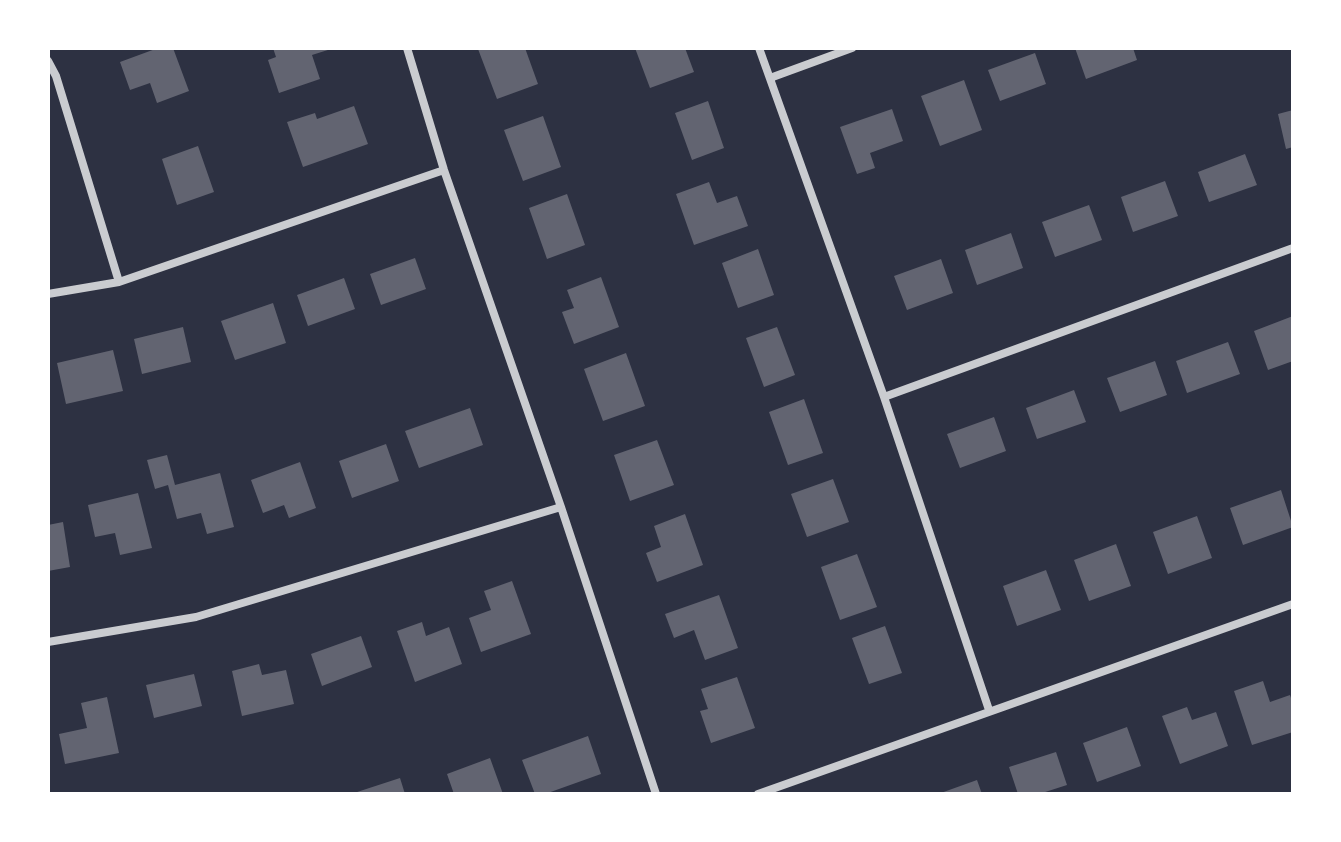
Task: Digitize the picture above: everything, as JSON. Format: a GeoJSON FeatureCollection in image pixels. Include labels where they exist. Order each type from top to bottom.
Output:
{"type":"FeatureCollection","features":[{"type":"Feature","properties":{"kind":"street"},"geometry":{"type":"LineString","coordinates":[[407,48],[444,170],[656,794]]}},
{"type":"Feature","properties":{"kind":"street"},"geometry":{"type":"LineString","coordinates":[[759,48],[884,397],[989,710]]}},
{"type":"Feature","properties":{"kind":"street"},"geometry":{"type":"LineString","coordinates":[[770,78],[852,48]]}},
{"type":"Feature","properties":{"kind":"street"},"geometry":{"type":"LineString","coordinates":[[48,61],[56,76],[119,282]]}},
{"type":"Feature","properties":{"kind":"street"},"geometry":{"type":"LineString","coordinates":[[48,294],[119,282],[444,170]]}},
{"type":"Feature","properties":{"kind":"street"},"geometry":{"type":"LineString","coordinates":[[884,397],[1293,248]]}},
{"type":"Feature","properties":{"kind":"street"},"geometry":{"type":"LineString","coordinates":[[48,642],[196,617],[561,507]]}},
{"type":"Feature","properties":{"kind":"street"},"geometry":{"type":"LineString","coordinates":[[758,794],[1293,604]]}},
{"type":"Feature","properties":{"kind":"building"},"geometry":{"type":"Polygon","coordinates":[[[158,48],[173,48],[189,91],[157,103],[150,83],[130,90],[120,62],[158,48]]]}},
{"type":"Feature","properties":{"kind":"building"},"geometry":{"type":"Polygon","coordinates":[[[273,48],[331,49],[312,55],[320,79],[279,93],[268,60],[276,57],[273,48]]]}},
{"type":"Feature","properties":{"kind":"building"},"geometry":{"type":"Polygon","coordinates":[[[525,48],[538,84],[497,99],[478,49],[525,48]]]}},
{"type":"Feature","properties":{"kind":"building"},"geometry":{"type":"Polygon","coordinates":[[[635,48],[685,48],[694,72],[650,88],[635,48]]]}},
{"type":"Feature","properties":{"kind":"building"},"geometry":{"type":"Polygon","coordinates":[[[1075,48],[1133,48],[1137,60],[1086,79],[1075,48]]]}},
{"type":"Feature","properties":{"kind":"building"},"geometry":{"type":"Polygon","coordinates":[[[1035,53],[1046,84],[1000,101],[988,70],[1035,53]]]}},
{"type":"Feature","properties":{"kind":"building"},"geometry":{"type":"Polygon","coordinates":[[[964,80],[982,130],[940,146],[921,96],[964,80]]]}},
{"type":"Feature","properties":{"kind":"building"},"geometry":{"type":"Polygon","coordinates":[[[708,101],[724,148],[692,160],[675,113],[708,101]]]}},
{"type":"Feature","properties":{"kind":"building"},"geometry":{"type":"Polygon","coordinates":[[[354,106],[368,144],[303,167],[287,122],[315,113],[317,119],[354,106]]]}},
{"type":"Feature","properties":{"kind":"building"},"geometry":{"type":"Polygon","coordinates":[[[892,109],[903,141],[870,153],[875,168],[857,174],[840,127],[892,109]]]}},
{"type":"Feature","properties":{"kind":"building"},"geometry":{"type":"Polygon","coordinates":[[[1293,110],[1293,147],[1286,149],[1278,114],[1293,110]]]}},
{"type":"Feature","properties":{"kind":"building"},"geometry":{"type":"Polygon","coordinates":[[[543,116],[561,167],[523,181],[504,130],[543,116]]]}},
{"type":"Feature","properties":{"kind":"building"},"geometry":{"type":"Polygon","coordinates":[[[198,146],[214,192],[177,205],[162,159],[198,146]]]}},
{"type":"Feature","properties":{"kind":"building"},"geometry":{"type":"Polygon","coordinates":[[[1245,154],[1257,185],[1209,202],[1198,172],[1245,154]]]}},
{"type":"Feature","properties":{"kind":"building"},"geometry":{"type":"Polygon","coordinates":[[[1165,181],[1178,216],[1133,232],[1121,197],[1165,181]]]}},
{"type":"Feature","properties":{"kind":"building"},"geometry":{"type":"Polygon","coordinates":[[[709,182],[717,203],[737,196],[748,226],[694,245],[676,194],[709,182]]]}},
{"type":"Feature","properties":{"kind":"building"},"geometry":{"type":"Polygon","coordinates":[[[567,194],[585,245],[547,259],[529,208],[567,194]]]}},
{"type":"Feature","properties":{"kind":"building"},"geometry":{"type":"Polygon","coordinates":[[[1089,205],[1102,240],[1055,257],[1042,222],[1089,205]]]}},
{"type":"Feature","properties":{"kind":"building"},"geometry":{"type":"Polygon","coordinates":[[[1011,233],[1023,268],[977,285],[965,250],[1011,233]]]}},
{"type":"Feature","properties":{"kind":"building"},"geometry":{"type":"Polygon","coordinates":[[[758,249],[774,295],[738,308],[722,263],[758,249]]]}},
{"type":"Feature","properties":{"kind":"building"},"geometry":{"type":"Polygon","coordinates":[[[415,258],[426,289],[381,305],[370,274],[415,258]]]}},
{"type":"Feature","properties":{"kind":"building"},"geometry":{"type":"Polygon","coordinates":[[[941,259],[953,293],[907,310],[894,276],[941,259]]]}},
{"type":"Feature","properties":{"kind":"building"},"geometry":{"type":"Polygon","coordinates":[[[601,277],[619,327],[574,344],[562,312],[574,308],[567,290],[601,277]]]}},
{"type":"Feature","properties":{"kind":"building"},"geometry":{"type":"Polygon","coordinates":[[[344,278],[355,309],[308,326],[297,295],[344,278]]]}},
{"type":"Feature","properties":{"kind":"building"},"geometry":{"type":"Polygon","coordinates":[[[273,303],[286,343],[235,360],[221,321],[273,303]]]}},
{"type":"Feature","properties":{"kind":"building"},"geometry":{"type":"Polygon","coordinates":[[[1293,316],[1293,361],[1268,370],[1254,331],[1293,316]]]}},
{"type":"Feature","properties":{"kind":"building"},"geometry":{"type":"Polygon","coordinates":[[[183,327],[191,362],[142,374],[134,339],[183,327]]]}},
{"type":"Feature","properties":{"kind":"building"},"geometry":{"type":"Polygon","coordinates":[[[777,327],[795,375],[764,387],[746,338],[777,327]]]}},
{"type":"Feature","properties":{"kind":"building"},"geometry":{"type":"Polygon","coordinates":[[[1228,342],[1240,374],[1187,393],[1176,361],[1228,342]]]}},
{"type":"Feature","properties":{"kind":"building"},"geometry":{"type":"Polygon","coordinates":[[[113,350],[123,391],[66,404],[57,363],[113,350]]]}},
{"type":"Feature","properties":{"kind":"building"},"geometry":{"type":"Polygon","coordinates":[[[626,353],[645,406],[603,421],[584,369],[626,353]]]}},
{"type":"Feature","properties":{"kind":"building"},"geometry":{"type":"Polygon","coordinates":[[[1155,361],[1167,395],[1120,412],[1107,378],[1155,361]]]}},
{"type":"Feature","properties":{"kind":"building"},"geometry":{"type":"Polygon","coordinates":[[[1074,390],[1086,422],[1037,439],[1026,408],[1074,390]]]}},
{"type":"Feature","properties":{"kind":"building"},"geometry":{"type":"Polygon","coordinates":[[[804,399],[823,453],[788,465],[769,412],[804,399]]]}},
{"type":"Feature","properties":{"kind":"building"},"geometry":{"type":"Polygon","coordinates":[[[470,408],[483,445],[419,468],[405,431],[470,408]]]}},
{"type":"Feature","properties":{"kind":"building"},"geometry":{"type":"Polygon","coordinates":[[[994,417],[1006,451],[960,468],[947,434],[994,417]]]}},
{"type":"Feature","properties":{"kind":"building"},"geometry":{"type":"Polygon","coordinates":[[[657,440],[674,485],[630,501],[614,455],[657,440]]]}},
{"type":"Feature","properties":{"kind":"building"},"geometry":{"type":"Polygon","coordinates":[[[386,444],[399,481],[352,498],[339,461],[386,444]]]}},
{"type":"Feature","properties":{"kind":"building"},"geometry":{"type":"Polygon","coordinates":[[[167,455],[175,485],[220,473],[234,527],[207,534],[201,513],[177,519],[168,485],[155,489],[147,460],[167,455]]]}},
{"type":"Feature","properties":{"kind":"building"},"geometry":{"type":"Polygon","coordinates":[[[300,462],[316,508],[289,518],[284,505],[263,513],[251,480],[300,462]]]}},
{"type":"Feature","properties":{"kind":"building"},"geometry":{"type":"Polygon","coordinates":[[[833,479],[849,522],[807,537],[791,494],[833,479]]]}},
{"type":"Feature","properties":{"kind":"building"},"geometry":{"type":"Polygon","coordinates":[[[1281,490],[1293,527],[1243,545],[1230,508],[1281,490]]]}},
{"type":"Feature","properties":{"kind":"building"},"geometry":{"type":"Polygon","coordinates":[[[138,493],[152,548],[120,555],[115,533],[95,537],[88,505],[138,493]]]}},
{"type":"Feature","properties":{"kind":"building"},"geometry":{"type":"Polygon","coordinates":[[[685,514],[703,565],[657,582],[646,553],[661,547],[654,526],[685,514]]]}},
{"type":"Feature","properties":{"kind":"building"},"geometry":{"type":"Polygon","coordinates":[[[1197,516],[1212,558],[1168,574],[1153,532],[1197,516]]]}},
{"type":"Feature","properties":{"kind":"building"},"geometry":{"type":"Polygon","coordinates":[[[63,522],[70,567],[48,571],[48,525],[63,522]]]}},
{"type":"Feature","properties":{"kind":"building"},"geometry":{"type":"Polygon","coordinates":[[[1116,544],[1131,586],[1089,601],[1074,560],[1116,544]]]}},
{"type":"Feature","properties":{"kind":"building"},"geometry":{"type":"Polygon","coordinates":[[[857,554],[877,607],[840,620],[821,567],[857,554]]]}},
{"type":"Feature","properties":{"kind":"building"},"geometry":{"type":"Polygon","coordinates":[[[1046,570],[1061,610],[1017,626],[1003,586],[1046,570]]]}},
{"type":"Feature","properties":{"kind":"building"},"geometry":{"type":"Polygon","coordinates":[[[512,581],[531,634],[481,652],[469,618],[491,610],[484,591],[512,581]]]}},
{"type":"Feature","properties":{"kind":"building"},"geometry":{"type":"Polygon","coordinates":[[[719,595],[738,648],[705,660],[694,630],[674,638],[665,614],[719,595]]]}},
{"type":"Feature","properties":{"kind":"building"},"geometry":{"type":"Polygon","coordinates":[[[422,622],[426,636],[449,627],[462,664],[415,682],[397,631],[422,622]]]}},
{"type":"Feature","properties":{"kind":"building"},"geometry":{"type":"Polygon","coordinates":[[[885,626],[902,673],[869,684],[852,638],[885,626]]]}},
{"type":"Feature","properties":{"kind":"building"},"geometry":{"type":"Polygon","coordinates":[[[361,636],[372,667],[322,686],[311,654],[361,636]]]}},
{"type":"Feature","properties":{"kind":"building"},"geometry":{"type":"Polygon","coordinates":[[[259,664],[262,675],[286,670],[294,704],[242,716],[232,671],[259,664]]]}},
{"type":"Feature","properties":{"kind":"building"},"geometry":{"type":"Polygon","coordinates":[[[194,674],[202,706],[154,718],[146,685],[194,674]]]}},
{"type":"Feature","properties":{"kind":"building"},"geometry":{"type":"Polygon","coordinates":[[[737,677],[755,728],[711,743],[700,711],[708,709],[701,689],[737,677]]]}},
{"type":"Feature","properties":{"kind":"building"},"geometry":{"type":"Polygon","coordinates":[[[1263,681],[1270,702],[1290,695],[1293,732],[1252,745],[1234,691],[1263,681]]]}},
{"type":"Feature","properties":{"kind":"building"},"geometry":{"type":"Polygon","coordinates":[[[107,697],[119,753],[65,764],[59,734],[87,728],[81,703],[107,697]]]}},
{"type":"Feature","properties":{"kind":"building"},"geometry":{"type":"Polygon","coordinates":[[[1187,707],[1192,720],[1216,712],[1228,746],[1180,764],[1162,716],[1187,707]]]}},
{"type":"Feature","properties":{"kind":"building"},"geometry":{"type":"Polygon","coordinates":[[[1127,727],[1141,766],[1097,782],[1083,743],[1127,727]]]}},
{"type":"Feature","properties":{"kind":"building"},"geometry":{"type":"Polygon","coordinates":[[[588,736],[601,774],[545,794],[535,794],[522,760],[588,736]]]}},
{"type":"Feature","properties":{"kind":"building"},"geometry":{"type":"Polygon","coordinates":[[[1056,752],[1067,785],[1039,794],[1018,794],[1009,767],[1056,752]]]}},
{"type":"Feature","properties":{"kind":"building"},"geometry":{"type":"Polygon","coordinates":[[[490,758],[503,794],[454,794],[447,774],[490,758]]]}},
{"type":"Feature","properties":{"kind":"building"},"geometry":{"type":"Polygon","coordinates":[[[400,778],[405,794],[354,794],[354,793],[400,778]]]}},
{"type":"Feature","properties":{"kind":"building"},"geometry":{"type":"Polygon","coordinates":[[[977,780],[982,794],[938,794],[977,780]]]}}]}
